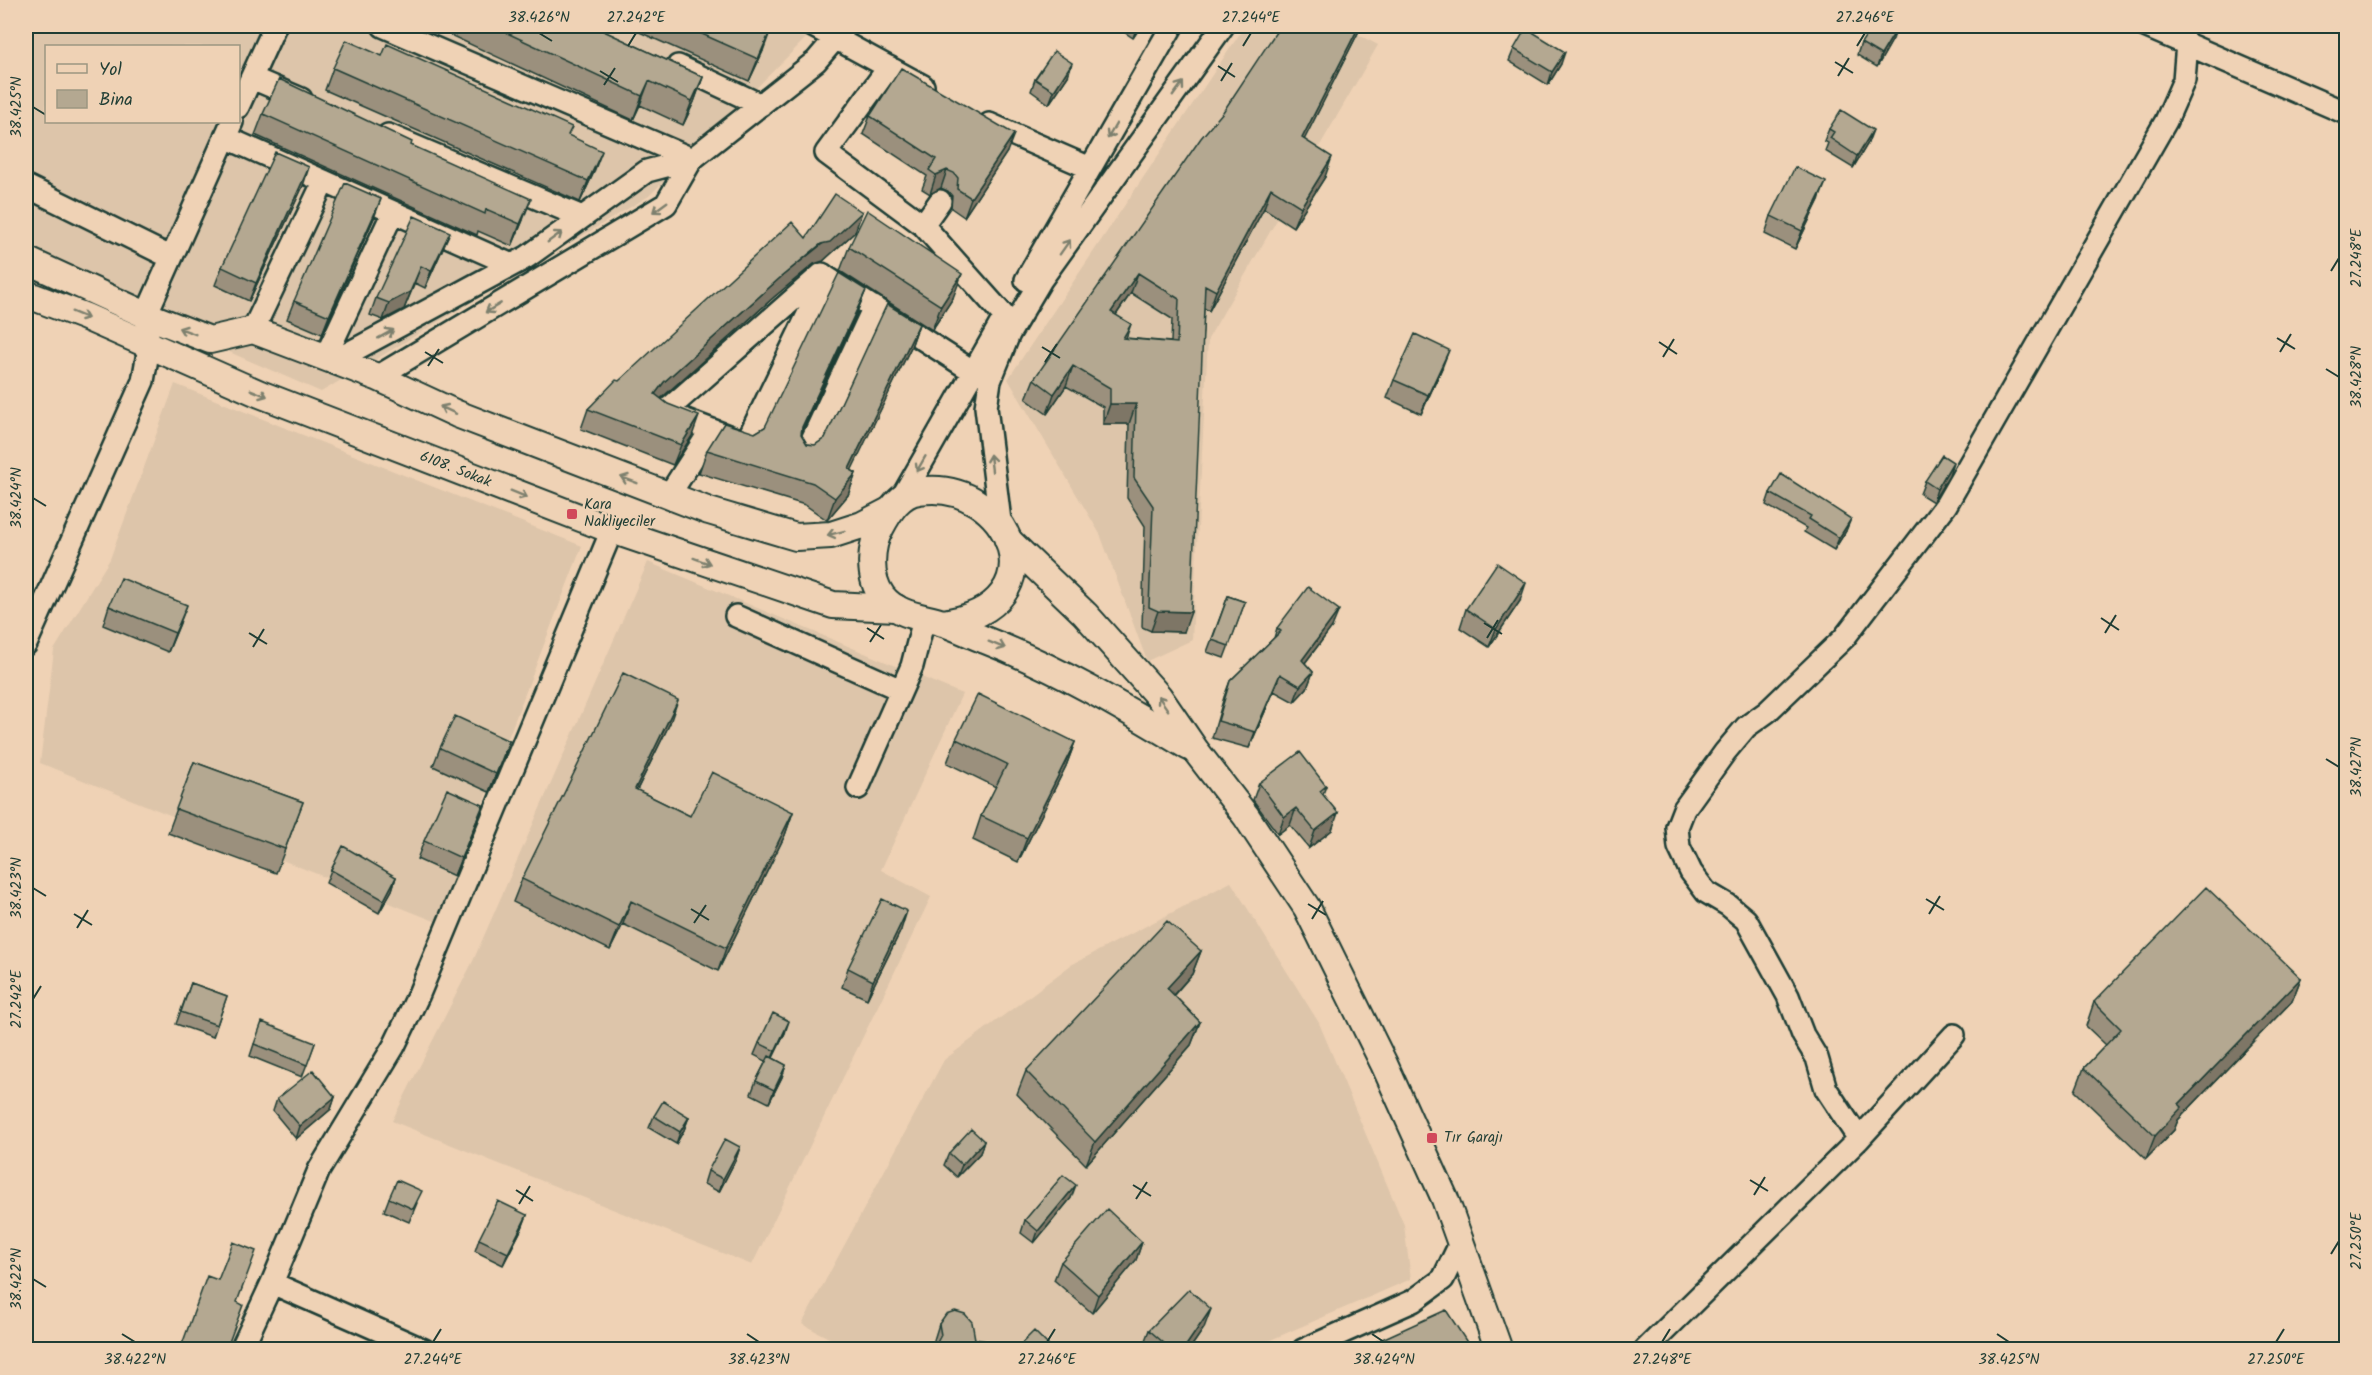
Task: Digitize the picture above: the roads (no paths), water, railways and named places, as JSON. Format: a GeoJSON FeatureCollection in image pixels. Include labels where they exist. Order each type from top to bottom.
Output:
{"type":"FeatureCollection","features":[{"type":"Feature","properties":{"kind":"main road"},"geometry":{"type":"LineString","coordinates":[[26,260],[146,315],[210,340],[253,330],[376,377],[457,414],[709,511],[796,537],[831,535],[862,525],[916,491],[938,489],[963,496],[1004,531],[1085,614],[1159,697],[1196,751],[1246,816],[1307,908],[1389,1074],[1445,1199],[1499,1350]]}},
{"type":"Feature","properties":{"kind":"main road","name":"6108. Sokak"},"geometry":{"type":"LineString","coordinates":[[26,294],[86,317],[148,347],[260,394],[612,531],[833,604],[896,608]]}},
{"type":"Feature","properties":{"kind":"main road"},"geometry":{"type":"LineString","coordinates":[[895,505],[876,535],[872,554],[874,577],[882,595],[896,608],[1030,658],[1118,703],[1196,751]]}},
{"type":"Feature","properties":{"kind":"main road"},"geometry":{"type":"LineString","coordinates":[[933,621],[968,619],[991,608],[1005,591],[1012,574],[1013,558],[1004,531]]}},
{"type":"Feature","properties":{"kind":"street"},"geometry":{"type":"LineString","coordinates":[[383,26],[692,159]]}},
{"type":"Feature","properties":{"kind":"street"},"geometry":{"type":"LineString","coordinates":[[813,26],[842,31],[889,67],[936,94]]}},
{"type":"Feature","properties":{"kind":"street"},"geometry":{"type":"LineString","coordinates":[[895,505],[974,372],[1172,26]]}},
{"type":"Feature","properties":{"kind":"street"},"geometry":{"type":"LineString","coordinates":[[1004,531],[986,407],[990,381],[1009,334],[1041,280],[1223,26]]}},
{"type":"Feature","properties":{"kind":"street"},"geometry":{"type":"LineString","coordinates":[[2145,26],[2346,113]]}},
{"type":"Feature","properties":{"kind":"street"},"geometry":{"type":"LineString","coordinates":[[240,103],[252,78],[268,28]]}},
{"type":"Feature","properties":{"kind":"street"},"geometry":{"type":"LineString","coordinates":[[376,377],[666,204],[692,159],[816,61],[842,31]]}},
{"type":"Feature","properties":{"kind":"street"},"geometry":{"type":"LineString","coordinates":[[1859,1139],[1826,1089],[1818,1058],[1803,1035],[1788,996],[1746,920],[1728,905],[1706,892],[1691,872],[1679,847],[1677,827],[1684,809],[1746,727],[1767,712],[1844,638],[1946,505],[2166,121],[2184,80],[2187,43]]}},
{"type":"Feature","properties":{"kind":"street"},"geometry":{"type":"LineString","coordinates":[[654,55],[761,105]]}},
{"type":"Feature","properties":{"kind":"street"},"geometry":{"type":"LineString","coordinates":[[889,67],[826,153],[923,225],[1005,317]]}},
{"type":"Feature","properties":{"kind":"street"},"geometry":{"type":"LineString","coordinates":[[252,78],[318,106]]}},
{"type":"Feature","properties":{"kind":"street"},"geometry":{"type":"LineString","coordinates":[[975,116],[990,132],[1090,168]]}},
{"type":"Feature","properties":{"kind":"street"},"geometry":{"type":"LineString","coordinates":[[26,644],[143,381],[148,347],[146,315],[228,129],[324,181],[512,265]]}},
{"type":"Feature","properties":{"kind":"street"},"geometry":{"type":"LineString","coordinates":[[373,129],[582,217]]}},
{"type":"Feature","properties":{"kind":"street"},"geometry":{"type":"LineString","coordinates":[[330,359],[512,265],[647,171],[692,159]]}},
{"type":"Feature","properties":{"kind":"street"},"geometry":{"type":"LineString","coordinates":[[253,330],[324,181]]}},
{"type":"Feature","properties":{"kind":"street"},"geometry":{"type":"LineString","coordinates":[[26,186],[170,257]]}},
{"type":"Feature","properties":{"kind":"street"},"geometry":{"type":"LineString","coordinates":[[923,225],[940,201]]}},
{"type":"Feature","properties":{"kind":"street"},"geometry":{"type":"LineString","coordinates":[[330,359],[393,212]]}},
{"type":"Feature","properties":{"kind":"street"},"geometry":{"type":"LineString","coordinates":[[826,277],[746,443],[664,412],[822,274],[974,372]]}},
{"type":"Feature","properties":{"kind":"street"},"geometry":{"type":"LineString","coordinates":[[805,455],[874,307]]}},
{"type":"Feature","properties":{"kind":"street"},"geometry":{"type":"LineString","coordinates":[[669,495],[711,430]]}},
{"type":"Feature","properties":{"kind":"street"},"geometry":{"type":"LineString","coordinates":[[241,1350],[272,1283],[319,1170],[394,1046],[419,994],[612,531]]}},
{"type":"Feature","properties":{"kind":"street"},"geometry":{"type":"LineString","coordinates":[[736,616],[901,690]]}},
{"type":"Feature","properties":{"kind":"street"},"geometry":{"type":"LineString","coordinates":[[858,788],[933,621]]}},
{"type":"Feature","properties":{"kind":"street"},"geometry":{"type":"LineString","coordinates":[[1645,1350],[1859,1139],[1954,1035]]}},
{"type":"Feature","properties":{"kind":"street"},"geometry":{"type":"LineString","coordinates":[[1303,1350],[1413,1301],[1443,1279],[1461,1242]]}},
{"type":"Feature","properties":{"kind":"street"},"geometry":{"type":"LineString","coordinates":[[272,1283],[424,1350]]}},
{"type":"Feature","properties":{"kind":"place","name":"Kara Nakliyeciler"},"geometry":{"type":"Point","coordinates":[572,514]}},
{"type":"Feature","properties":{"kind":"place","name":"Tır Garajı"},"geometry":{"type":"Point","coordinates":[1432,1138]}}]}
